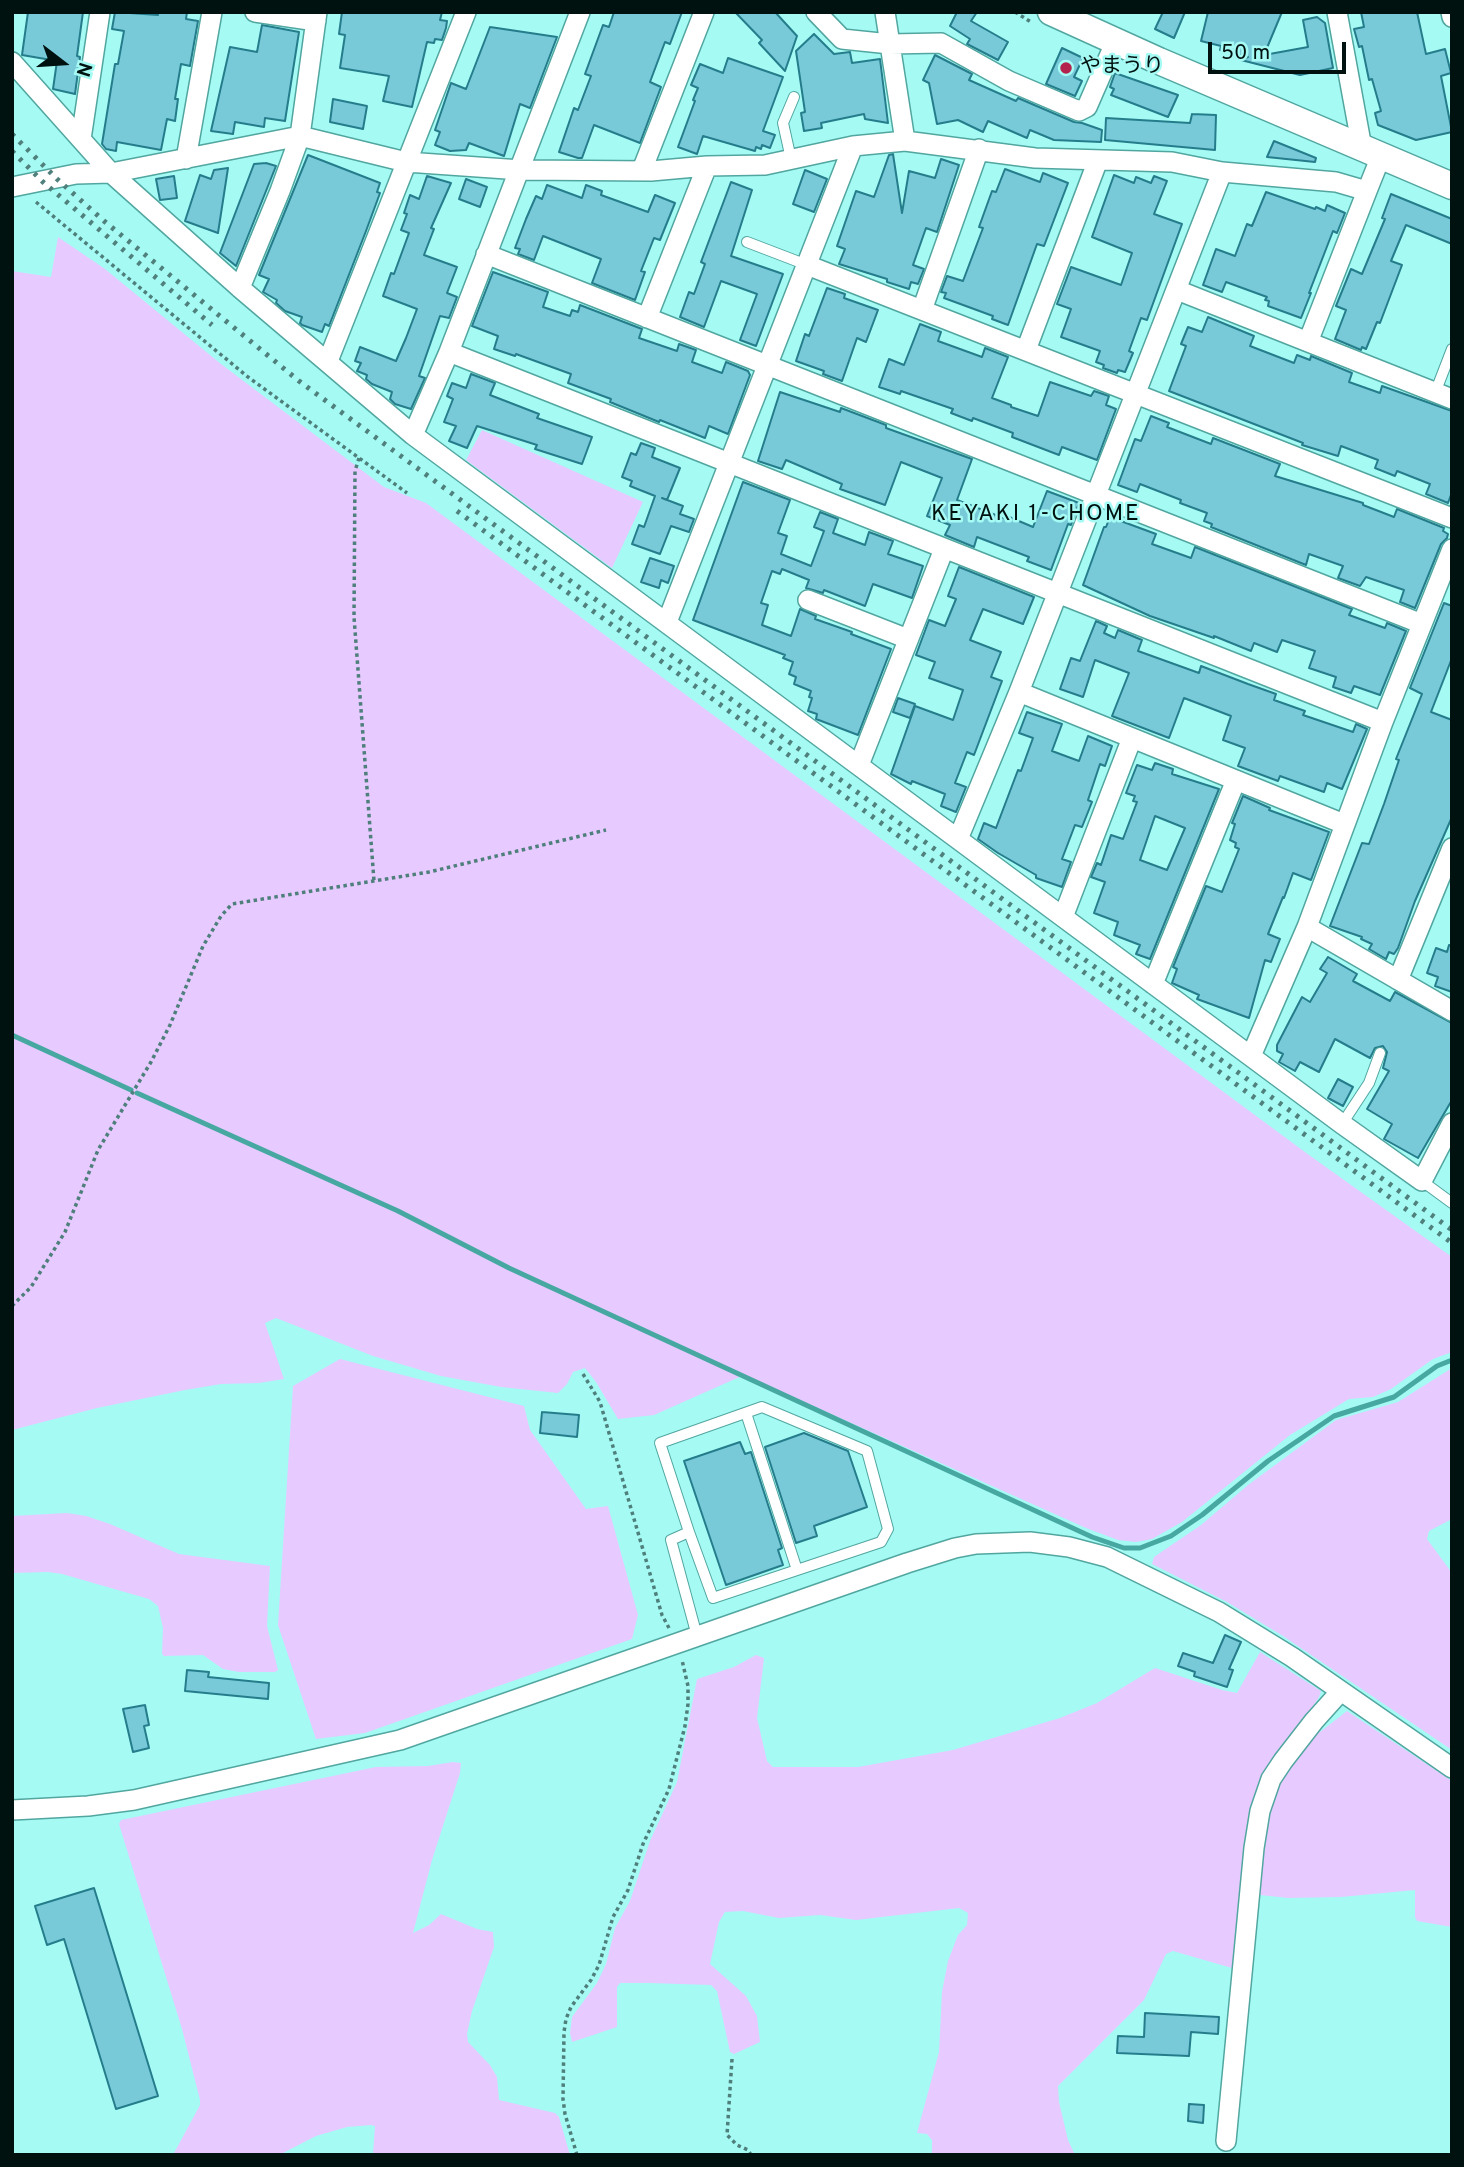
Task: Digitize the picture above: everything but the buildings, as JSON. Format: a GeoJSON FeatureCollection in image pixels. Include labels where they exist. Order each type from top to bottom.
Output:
{"type":"FeatureCollection","features":[{"type":"Feature","properties":{"kind":"street"},"geometry":{"type":"LineString","coordinates":[[81,139],[100,12]]}},
{"type":"Feature","properties":{"kind":"street"},"geometry":{"type":"LineString","coordinates":[[186,159],[212,12]]}},
{"type":"Feature","properties":{"kind":"street"},"geometry":{"type":"LineString","coordinates":[[240,288],[281,191],[300,136],[317,17],[255,12]]}},
{"type":"Feature","properties":{"kind":"street"},"geometry":{"type":"LineString","coordinates":[[328,361],[466,12]]}},
{"type":"Feature","properties":{"kind":"street"},"geometry":{"type":"LineString","coordinates":[[412,435],[449,352],[580,12]]}},
{"type":"Feature","properties":{"kind":"street"},"geometry":{"type":"LineString","coordinates":[[642,170],[704,12]]}},
{"type":"Feature","properties":{"kind":"street"},"geometry":{"type":"LineString","coordinates":[[816,12],[842,39],[890,44],[941,43],[1009,81],[1079,111],[1087,107],[1115,43]]}},
{"type":"Feature","properties":{"kind":"street"},"geometry":{"type":"LineString","coordinates":[[885,12],[905,141]]}},
{"type":"Feature","properties":{"kind":"street"},"geometry":{"type":"LineString","coordinates":[[1051,12],[1115,43],[1452,186]]}},
{"type":"Feature","properties":{"kind":"street"},"geometry":{"type":"LineString","coordinates":[[1308,342],[1367,191],[1372,152],[1338,12]]}},
{"type":"Feature","properties":{"kind":"street"},"geometry":{"type":"LineString","coordinates":[[12,62],[111,173],[412,435],[1342,1124],[1422,1181],[1452,1123]]}},
{"type":"Feature","properties":{"kind":"street"},"geometry":{"type":"LineString","coordinates":[[15,185],[76,174],[111,173],[300,136],[406,162],[521,170],[642,170],[765,165],[853,146],[905,141],[1035,158],[1172,162],[1222,172],[1336,182],[1367,191]]}},
{"type":"Feature","properties":{"kind":"street"},"geometry":{"type":"LineString","coordinates":[[667,622],[853,146]]}},
{"type":"Feature","properties":{"kind":"street"},"geometry":{"type":"LineString","coordinates":[[922,310],[979,149]]}},
{"type":"Feature","properties":{"kind":"street"},"geometry":{"type":"LineString","coordinates":[[1026,350],[1098,160]]}},
{"type":"Feature","properties":{"kind":"street"},"geometry":{"type":"LineString","coordinates":[[647,318],[707,166]]}},
{"type":"Feature","properties":{"kind":"street"},"geometry":{"type":"LineString","coordinates":[[958,839],[1019,692],[1222,172]]}},
{"type":"Feature","properties":{"kind":"street"},"geometry":{"type":"LineString","coordinates":[[486,254],[1422,624]]}},
{"type":"Feature","properties":{"kind":"street"},"geometry":{"type":"LineString","coordinates":[[807,265],[1452,518]]}},
{"type":"Feature","properties":{"kind":"street"},"geometry":{"type":"LineString","coordinates":[[1177,290],[1443,396]]}},
{"type":"Feature","properties":{"kind":"street"},"geometry":{"type":"LineString","coordinates":[[449,352],[1383,722]]}},
{"type":"Feature","properties":{"kind":"street"},"geometry":{"type":"LineString","coordinates":[[859,765],[944,549]]}},
{"type":"Feature","properties":{"kind":"street"},"geometry":{"type":"LineString","coordinates":[[1251,1056],[1307,928],[1383,722],[1452,549]]}},
{"type":"Feature","properties":{"kind":"street"},"geometry":{"type":"LineString","coordinates":[[808,600],[908,639]]}},
{"type":"Feature","properties":{"kind":"street"},"geometry":{"type":"LineString","coordinates":[[1019,692],[1344,824]]}},
{"type":"Feature","properties":{"kind":"street"},"geometry":{"type":"LineString","coordinates":[[1063,917],[1132,738]]}},
{"type":"Feature","properties":{"kind":"street"},"geometry":{"type":"LineString","coordinates":[[1153,984],[1236,780]]}},
{"type":"Feature","properties":{"kind":"street"},"geometry":{"type":"LineString","coordinates":[[1398,980],[1452,848]]}},
{"type":"Feature","properties":{"kind":"street"},"geometry":{"type":"LineString","coordinates":[[1307,928],[1452,1011]]}},
{"type":"Feature","properties":{"kind":"street"},"geometry":{"type":"LineString","coordinates":[[12,1810],[88,1806],[134,1800],[369,1748],[469,1718],[697,1636],[955,1548],[1001,1543],[1050,1543],[1107,1557],[1219,1612],[1274,1646],[1452,1768]]}},
{"type":"Feature","properties":{"kind":"street"},"geometry":{"type":"LineString","coordinates":[[1226,2141],[1254,1848],[1260,1811],[1271,1779],[1283,1761],[1341,1692]]}},
{"type":"Feature","properties":{"kind":"lane"},"geometry":{"type":"LineString","coordinates":[[791,159],[783,123],[793,97]]}},
{"type":"Feature","properties":{"kind":"lane"},"geometry":{"type":"LineString","coordinates":[[747,242],[807,265]]}},
{"type":"Feature","properties":{"kind":"lane"},"geometry":{"type":"LineString","coordinates":[[1443,396],[1452,349]]}},
{"type":"Feature","properties":{"kind":"lane"},"geometry":{"type":"LineString","coordinates":[[1342,1124],[1369,1083],[1380,1053]]}},
{"type":"Feature","properties":{"kind":"lane"},"geometry":{"type":"LineString","coordinates":[[1422,1181],[1452,1203]]}},
{"type":"Feature","properties":{"kind":"lane"},"geometry":{"type":"LineString","coordinates":[[762,1407],[867,1451],[888,1529],[881,1542],[713,1598],[660,1443],[746,1413],[762,1407]]}},
{"type":"Feature","properties":{"kind":"lane"},"geometry":{"type":"LineString","coordinates":[[746,1413],[797,1570]]}},
{"type":"Feature","properties":{"kind":"lane"},"geometry":{"type":"LineString","coordinates":[[689,1532],[671,1540],[697,1636]]}},
{"type":"Feature","properties":{"kind":"path"},"geometry":{"type":"LineString","coordinates":[[15,185],[248,377],[407,493]]}},
{"type":"Feature","properties":{"kind":"path"},"geometry":{"type":"LineString","coordinates":[[359,458],[355,471],[354,617],[374,881]]}},
{"type":"Feature","properties":{"kind":"path"},"geometry":{"type":"LineString","coordinates":[[12,1306],[31,1287],[65,1232],[98,1150],[151,1062],[170,1025],[203,946],[221,916],[232,904],[429,872],[606,830]]}},
{"type":"Feature","properties":{"kind":"path"},"geometry":{"type":"LineString","coordinates":[[577,2155],[565,2114],[564,2032],[571,2007],[599,1965],[612,1916],[628,1890],[643,1844],[669,1789],[688,1704],[685,1672],[677,1643],[662,1615],[600,1402],[583,1374]]}},
{"type":"Feature","properties":{"kind":"path"},"geometry":{"type":"LineString","coordinates":[[732,2059],[727,2135],[751,2155]]}},
{"type":"Feature","properties":{"kind":"shaded area"},"geometry":{"type":"Polygon","coordinates":[[[58,237],[105,269],[221,364],[384,487],[426,503],[1309,1155],[1452,1257],[1452,1352],[1433,1359],[1391,1389],[1373,1397],[1349,1399],[1290,1435],[1182,1522],[1152,1539],[1136,1542],[1118,1540],[1086,1528],[744,1375],[654,1415],[618,1419],[585,1368],[573,1372],[558,1393],[501,1387],[441,1376],[373,1356],[276,1318],[265,1323],[284,1379],[185,1390],[97,1408],[12,1430],[12,271],[51,277],[58,237]]]}},
{"type":"Feature","properties":{"kind":"shaded area"},"geometry":{"type":"Polygon","coordinates":[[[482,430],[643,502],[612,568],[466,460],[482,430]]]}},
{"type":"Feature","properties":{"kind":"shaded area"},"geometry":{"type":"Polygon","coordinates":[[[340,1359],[524,1406],[530,1430],[586,1509],[608,1506],[638,1615],[632,1639],[365,1733],[316,1739],[278,1625],[293,1386],[340,1359]]]}},
{"type":"Feature","properties":{"kind":"shaded area"},"geometry":{"type":"Polygon","coordinates":[[[1452,1368],[1452,1519],[1429,1531],[1427,1539],[1452,1573],[1452,1750],[1283,1636],[1227,1602],[1152,1564],[1154,1557],[1201,1525],[1248,1485],[1336,1420],[1398,1402],[1452,1368]]]}},
{"type":"Feature","properties":{"kind":"shaded area"},"geometry":{"type":"Polygon","coordinates":[[[67,1513],[110,1524],[179,1554],[270,1566],[267,1626],[278,1670],[239,1672],[223,1669],[203,1655],[164,1656],[163,1628],[158,1606],[149,1599],[62,1574],[12,1573],[12,1516],[67,1513]]]}},
{"type":"Feature","properties":{"kind":"shaded area"},"geometry":{"type":"Polygon","coordinates":[[[1260,1652],[1321,1691],[1289,1744],[1275,1761],[1237,1966],[1232,1968],[1173,1951],[1166,1954],[1144,2000],[1058,2086],[1068,2140],[1075,2155],[932,2155],[932,2140],[927,2134],[917,2133],[939,2052],[942,1992],[948,1961],[958,1935],[967,1925],[968,1913],[959,1908],[856,1920],[820,1915],[779,1918],[743,1911],[725,1912],[719,1922],[710,1964],[746,1996],[757,2016],[760,2042],[734,2054],[730,2052],[717,1991],[711,1985],[620,1983],[617,1987],[617,2027],[572,2042],[572,2017],[597,1983],[606,1964],[615,1928],[630,1901],[650,1841],[677,1782],[697,1679],[734,1667],[756,1655],[764,1658],[757,1718],[767,1761],[773,1767],[858,1767],[953,1750],[1060,1718],[1097,1703],[1155,1668],[1237,1693],[1260,1652]]]}},
{"type":"Feature","properties":{"kind":"shaded area"},"geometry":{"type":"Polygon","coordinates":[[[1347,1711],[1452,1781],[1452,1927],[1417,1921],[1415,1890],[1341,1897],[1288,1898],[1260,1895],[1259,1862],[1271,1802],[1312,1732],[1320,1732],[1347,1711]]]}},
{"type":"Feature","properties":{"kind":"shaded area"},"geometry":{"type":"Polygon","coordinates":[[[461,1763],[460,1773],[432,1860],[413,1933],[429,1925],[441,1914],[477,1929],[493,1932],[494,1947],[472,2011],[468,2042],[490,2065],[497,2077],[499,2100],[555,2113],[559,2117],[570,2155],[373,2155],[375,2126],[371,2125],[347,2127],[316,2136],[279,2155],[173,2155],[200,2105],[200,2100],[182,2029],[119,1824],[121,1820],[376,1767],[428,1766],[461,1763]]]}},
{"type":"Feature","properties":{"kind":"waterway"},"geometry":{"type":"LineString","coordinates":[[12,1035],[131,1090]]}},
{"type":"Feature","properties":{"kind":"waterway"},"geometry":{"type":"LineString","coordinates":[[137,1093],[398,1211],[509,1268],[1092,1537],[1124,1548],[1140,1548],[1171,1536],[1202,1515],[1268,1461],[1334,1416],[1394,1397],[1437,1366],[1452,1360]]}},
{"type":"Feature","properties":{"kind":"railway"},"geometry":{"type":"LineString","coordinates":[[12,134],[104,221],[299,381],[1452,1230]]}},
{"type":"Feature","properties":{"kind":"railway"},"geometry":{"type":"LineString","coordinates":[[12,151],[43,182],[212,325]]}},
{"type":"Feature","properties":{"kind":"railway"},"geometry":{"type":"LineString","coordinates":[[457,511],[1452,1243]]}},
{"type":"Feature","properties":{"kind":"place","name":"やまうり"},"geometry":{"type":"Point","coordinates":[1066,68]}},
{"type":"Feature","properties":{"kind":"district","name":"KEYAKI 1-CHOME"},"geometry":{"type":"Point","coordinates":[1036,515]}}]}
